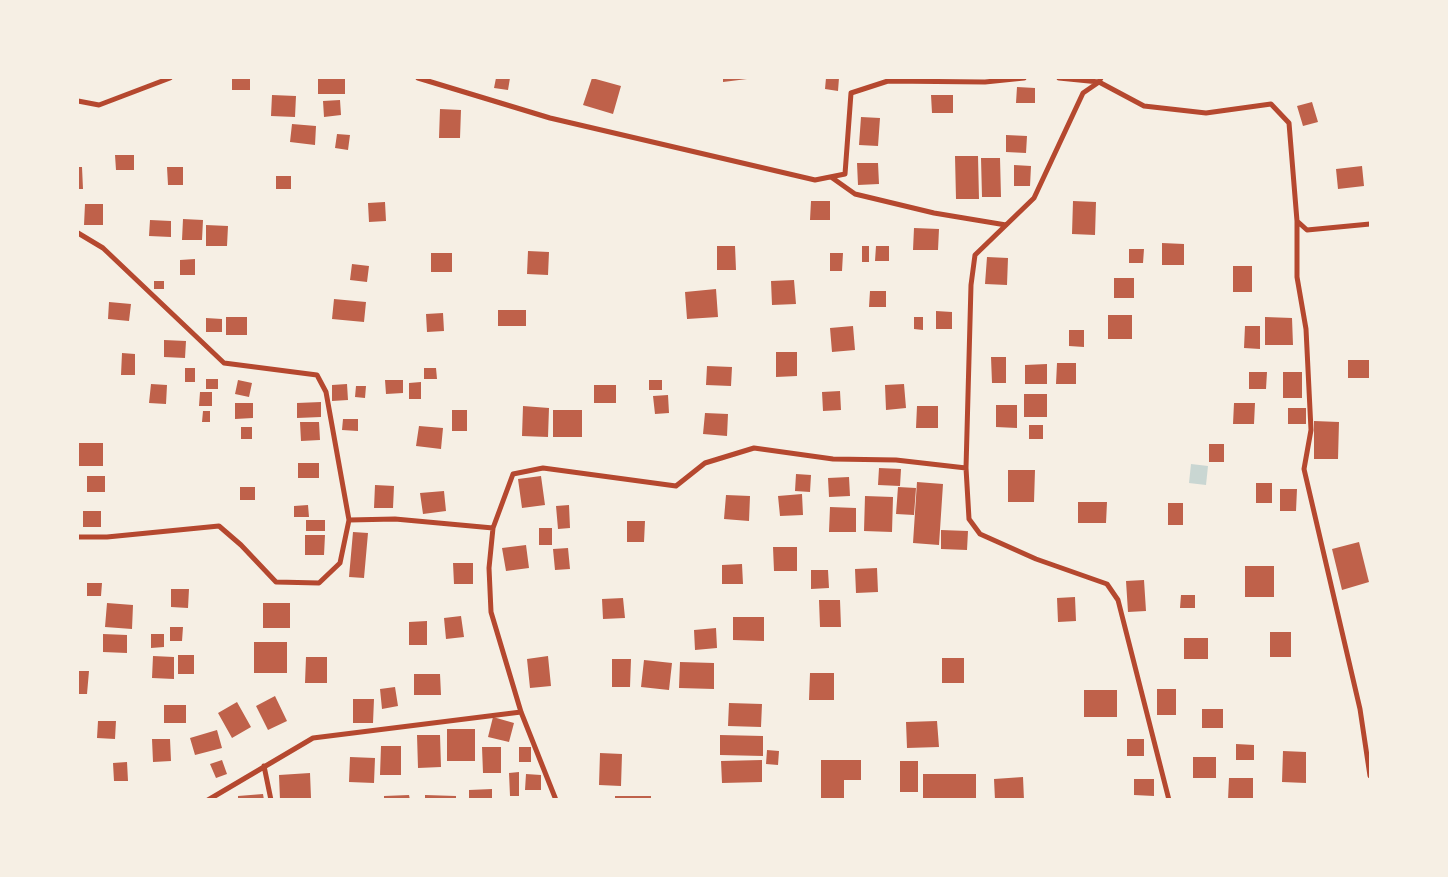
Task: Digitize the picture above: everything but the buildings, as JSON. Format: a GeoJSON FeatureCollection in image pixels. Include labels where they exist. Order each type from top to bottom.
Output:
{"type":"FeatureCollection","features":[{"type":"Feature","properties":{"kind":"street"},"geometry":{"type":"LineString","coordinates":[[78,100],[100,105],[170,78]]}},
{"type":"Feature","properties":{"kind":"street"},"geometry":{"type":"LineString","coordinates":[[418,78],[550,118],[641,141],[815,180],[845,174],[851,93],[888,81],[985,82],[1024,78]]}},
{"type":"Feature","properties":{"kind":"street"},"geometry":{"type":"LineString","coordinates":[[1059,78],[1100,80],[1144,106],[1206,113],[1271,104],[1289,123],[1298,221],[1297,277],[1306,329],[1311,430],[1304,469],[1360,709],[1370,776]]}},
{"type":"Feature","properties":{"kind":"street"},"geometry":{"type":"LineString","coordinates":[[1100,80],[1083,93],[1034,198],[975,255],[971,285],[966,468],[969,519],[980,534],[1036,560],[1107,584],[1118,600],[1169,800]]}},
{"type":"Feature","properties":{"kind":"street"},"geometry":{"type":"LineString","coordinates":[[830,177],[855,194],[934,213],[1006,225]]}},
{"type":"Feature","properties":{"kind":"street"},"geometry":{"type":"LineString","coordinates":[[1298,221],[1307,230],[1370,224]]}},
{"type":"Feature","properties":{"kind":"street"},"geometry":{"type":"LineString","coordinates":[[78,233],[103,248],[224,363],[316,375],[326,392],[349,520],[340,563],[320,583],[276,582],[241,545],[219,526],[107,537],[78,536]]}},
{"type":"Feature","properties":{"kind":"street"},"geometry":{"type":"LineString","coordinates":[[556,800],[521,712],[491,612],[489,568],[493,528],[513,474],[543,468],[676,486],[705,463],[754,448],[833,458],[896,460],[966,468]]}},
{"type":"Feature","properties":{"kind":"street"},"geometry":{"type":"LineString","coordinates":[[349,520],[395,519],[493,528]]}},
{"type":"Feature","properties":{"kind":"street"},"geometry":{"type":"LineString","coordinates":[[208,800],[313,738],[521,712]]}},
{"type":"Feature","properties":{"kind":"street"},"geometry":{"type":"LineString","coordinates":[[264,766],[271,800]]}},
{"type":"Feature","properties":{"kind":"shaded area"},"geometry":{"type":"Polygon","coordinates":[[[1191,464],[1208,466],[1206,485],[1189,483],[1191,464]]]}}]}
